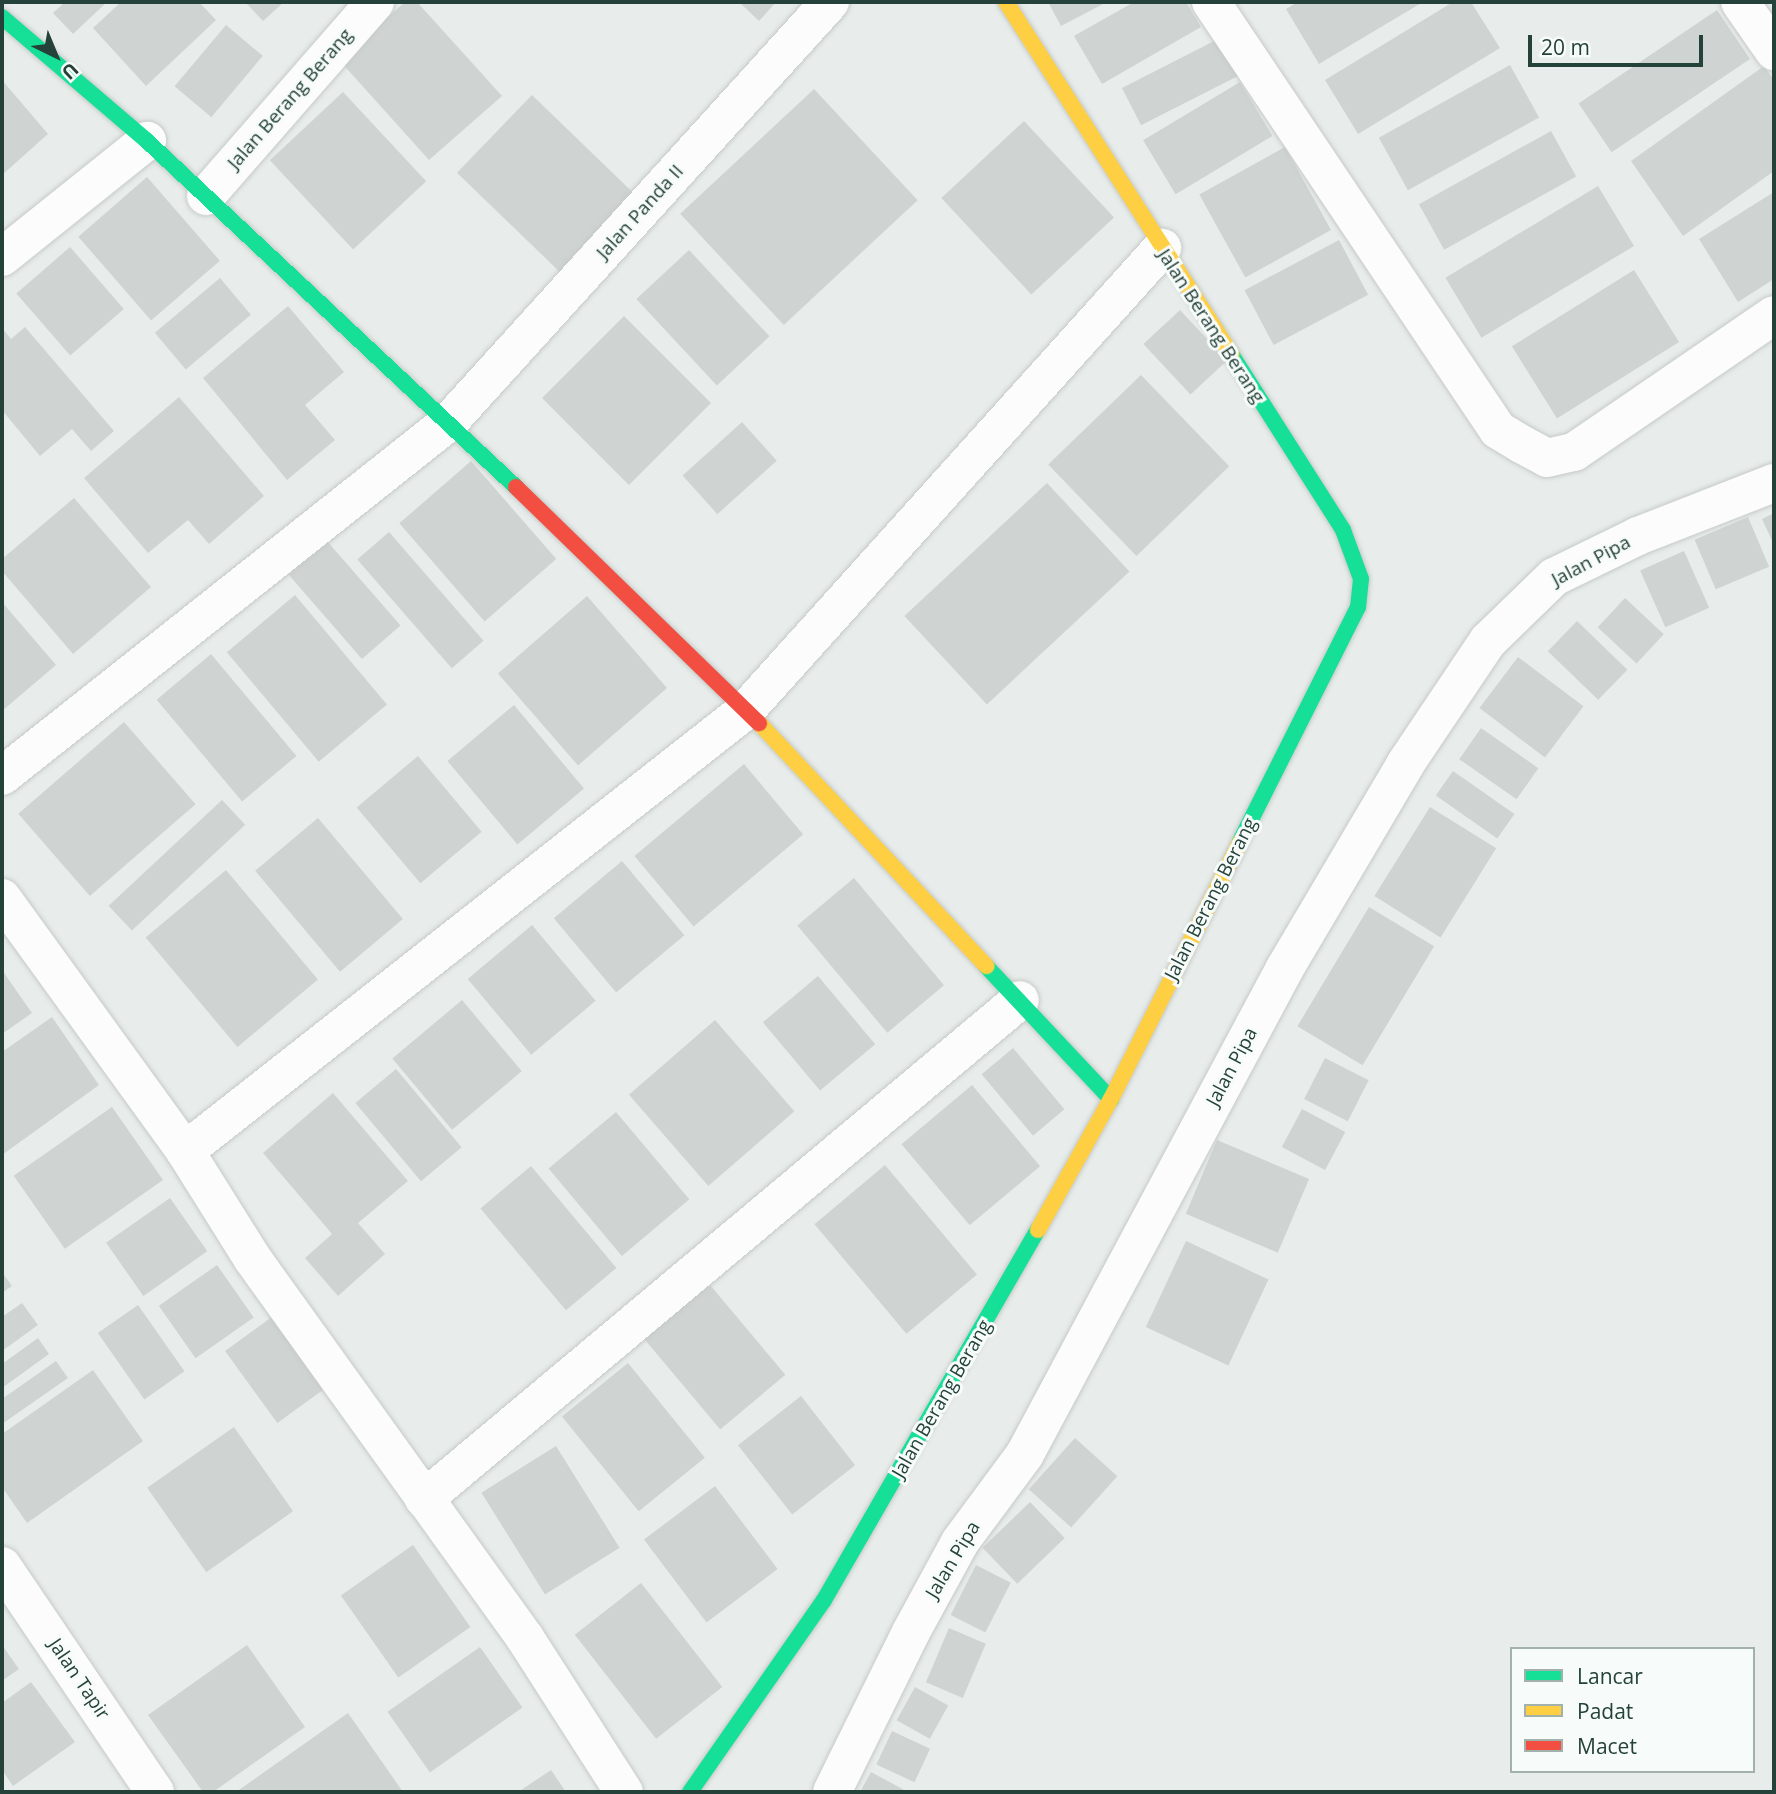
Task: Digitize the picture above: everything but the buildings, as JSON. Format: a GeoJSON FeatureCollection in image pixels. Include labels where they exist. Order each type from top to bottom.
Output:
{"type":"FeatureCollection","features":[{"type":"Feature","properties":{"kind":"street","name":"Jalan Berang Berang"},"geometry":{"type":"LineString","coordinates":[[205,196],[374,2]]}},
{"type":"Feature","properties":{"kind":"street","name":"Jalan Panda II"},"geometry":{"type":"LineString","coordinates":[[2,776],[449,422],[830,2]]}},
{"type":"Feature","properties":{"kind":"street","name":"Jalan Berang Berang"},"geometry":{"type":"LineString","coordinates":[[690,1792],[824,1600],[911,1456],[1111,1099],[1358,607],[1361,579],[1343,530],[1006,2]]}},
{"type":"Feature","properties":{"kind":"street"},"geometry":{"type":"LineString","coordinates":[[1210,2],[1498,430],[1546,458],[1574,452],[1774,315]]}},
{"type":"Feature","properties":{"kind":"street"},"geometry":{"type":"LineString","coordinates":[[1740,2],[1774,51]]}},
{"type":"Feature","properties":{"kind":"street"},"geometry":{"type":"LineString","coordinates":[[2,17],[147,141],[449,422],[746,710],[1111,1099]]}},
{"type":"Feature","properties":{"kind":"street"},"geometry":{"type":"LineString","coordinates":[[2,257],[147,141]]}},
{"type":"Feature","properties":{"kind":"street"},"geometry":{"type":"LineString","coordinates":[[185,1151],[746,710],[1162,248]]}},
{"type":"Feature","properties":{"kind":"street","name":"Jalan Pipa"},"geometry":{"type":"LineString","coordinates":[[832,1792],[911,1632],[960,1542],[1025,1454],[1285,968],[1406,763],[1488,641],[1554,578],[1638,536],[1774,483]]}},
{"type":"Feature","properties":{"kind":"street"},"geometry":{"type":"LineString","coordinates":[[2,898],[185,1151],[252,1258],[525,1639],[624,1792]]}},
{"type":"Feature","properties":{"kind":"street"},"geometry":{"type":"LineString","coordinates":[[424,1499],[1020,1000]]}},
{"type":"Feature","properties":{"kind":"street","name":"Jalan Tapir"},"geometry":{"type":"LineString","coordinates":[[2,1566],[155,1792]]}},
{"type":"Feature","properties":{"kind":"traffic: fast"},"geometry":{"type":"LineString","coordinates":[[2,17],[147,141],[516,487]]}},
{"type":"Feature","properties":{"kind":"traffic: fast"},"geometry":{"type":"LineString","coordinates":[[1231,354],[1343,530],[1361,579],[1358,607],[1240,842]]}},
{"type":"Feature","properties":{"kind":"traffic: fast"},"geometry":{"type":"LineString","coordinates":[[986,966],[1111,1099]]}},
{"type":"Feature","properties":{"kind":"traffic: fast"},"geometry":{"type":"LineString","coordinates":[[690,1792],[824,1600],[1038,1230]]}},
{"type":"Feature","properties":{"kind":"traffic: slow"},"geometry":{"type":"LineString","coordinates":[[1006,2],[1231,354]]}},
{"type":"Feature","properties":{"kind":"traffic: slow"},"geometry":{"type":"LineString","coordinates":[[759,723],[986,966]]}},
{"type":"Feature","properties":{"kind":"traffic: slow"},"geometry":{"type":"LineString","coordinates":[[1038,1230],[1111,1099],[1240,842]]}},
{"type":"Feature","properties":{"kind":"traffic: jam"},"geometry":{"type":"LineString","coordinates":[[516,487],[759,723]]}}]}
